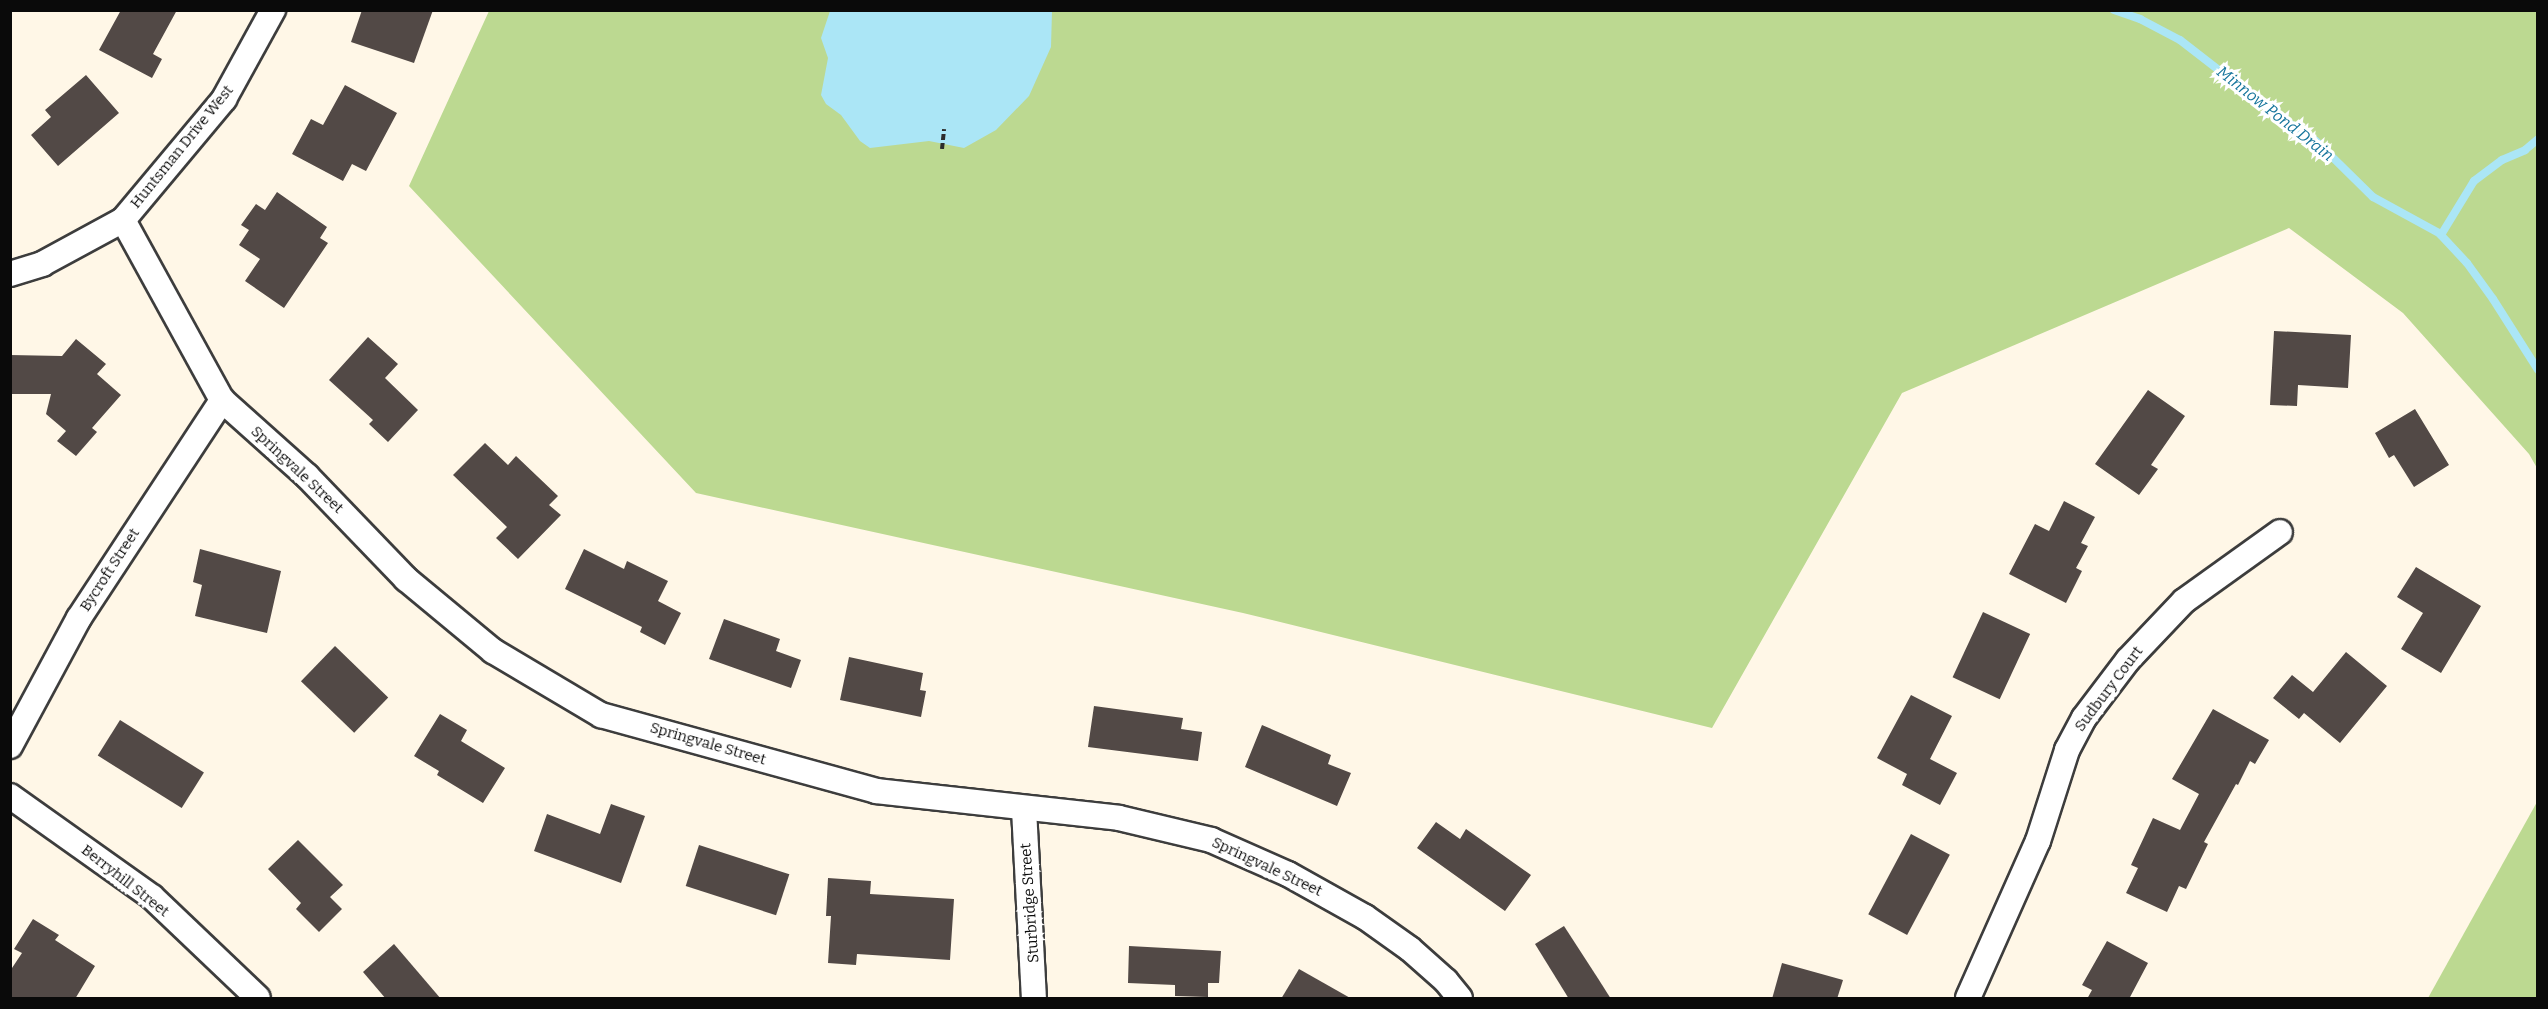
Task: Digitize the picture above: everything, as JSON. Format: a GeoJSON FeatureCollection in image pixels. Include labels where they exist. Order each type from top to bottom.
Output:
{"type":"FeatureCollection","features":[{"type":"Feature","properties":{"kind":"street","name":"Huntsman Drive West"},"geometry":{"type":"LineString","coordinates":[[123,220],[224,99],[273,10]]}},
{"type":"Feature","properties":{"kind":"street"},"geometry":{"type":"LineString","coordinates":[[10,274],[42,264],[123,220]]}},
{"type":"Feature","properties":{"kind":"street","name":"Springvale Street"},"geometry":{"type":"LineString","coordinates":[[123,220],[222,400],[307,476],[406,579],[493,651],[601,715],[876,791],[1119,818],[1211,840],[1288,874],[1365,917],[1410,949],[1446,981],[1460,999]]}},
{"type":"Feature","properties":{"kind":"street","name":"Bycroft Street"},"geometry":{"type":"LineString","coordinates":[[10,746],[79,618],[222,400]]}},
{"type":"Feature","properties":{"kind":"street","name":"Sudbury Court"},"geometry":{"type":"LineString","coordinates":[[1968,999],[2038,841],[2067,750],[2084,718],[2127,660],[2184,601],[2280,532]]}},
{"type":"Feature","properties":{"kind":"street","name":"Berryhill Street"},"geometry":{"type":"LineString","coordinates":[[10,796],[152,897],[258,999]]}},
{"type":"Feature","properties":{"kind":"street","name":"Sturbridge Street"},"geometry":{"type":"LineString","coordinates":[[1024,808],[1034,999]]}},
{"type":"Feature","properties":{"kind":"path"},"geometry":{"type":"LineString","coordinates":[[942,149],[945,129]]}},
{"type":"Feature","properties":{"kind":"green space"},"geometry":{"type":"Polygon","coordinates":[[[489,11],[2537,11],[2537,468],[2529,454],[2403,313],[2289,228],[1902,393],[1712,728],[1243,613],[696,493],[409,186],[489,11]]]}},
{"type":"Feature","properties":{"kind":"green space"},"geometry":{"type":"Polygon","coordinates":[[[2537,802],[2537,998],[2428,998],[2537,802]]]}},
{"type":"Feature","properties":{"kind":"water"},"geometry":{"type":"Polygon","coordinates":[[[830,11],[1052,11],[1051,47],[1029,96],[996,130],[964,148],[929,141],[870,148],[860,141],[841,115],[826,104],[821,95],[828,58],[821,38],[830,11]]]}},
{"type":"Feature","properties":{"kind":"building"},"geometry":{"type":"Polygon","coordinates":[[[121,10],[177,10],[153,54],[162,59],[152,78],[99,50],[121,10]]]}},
{"type":"Feature","properties":{"kind":"building"},"geometry":{"type":"Polygon","coordinates":[[[362,10],[433,10],[414,63],[351,42],[362,10]]]}},
{"type":"Feature","properties":{"kind":"building"},"geometry":{"type":"Polygon","coordinates":[[[86,75],[119,113],[58,166],[31,135],[51,117],[45,110],[86,75]]]}},
{"type":"Feature","properties":{"kind":"building"},"geometry":{"type":"Polygon","coordinates":[[[345,85],[397,113],[366,171],[352,164],[343,181],[292,154],[311,119],[323,125],[345,85]]]}},
{"type":"Feature","properties":{"kind":"building"},"geometry":{"type":"Polygon","coordinates":[[[277,192],[327,227],[320,238],[328,243],[284,308],[245,281],[260,259],[239,245],[249,230],[241,225],[256,204],[265,210],[277,192]]]}},
{"type":"Feature","properties":{"kind":"building"},"geometry":{"type":"Polygon","coordinates":[[[2274,331],[2351,335],[2348,388],[2298,385],[2297,406],[2270,405],[2274,331]]]}},
{"type":"Feature","properties":{"kind":"building"},"geometry":{"type":"Polygon","coordinates":[[[368,337],[398,364],[385,378],[418,410],[388,442],[369,424],[373,420],[329,380],[368,337]]]}},
{"type":"Feature","properties":{"kind":"building"},"geometry":{"type":"Polygon","coordinates":[[[76,339],[106,364],[97,374],[121,395],[92,428],[97,432],[76,456],[57,441],[66,431],[46,414],[51,394],[10,394],[10,355],[62,356],[76,339]]]}},
{"type":"Feature","properties":{"kind":"building"},"geometry":{"type":"Polygon","coordinates":[[[2148,390],[2185,416],[2151,465],[2158,469],[2139,495],[2095,464],[2148,390]]]}},
{"type":"Feature","properties":{"kind":"building"},"geometry":{"type":"Polygon","coordinates":[[[2415,409],[2449,465],[2414,487],[2394,455],[2389,458],[2375,433],[2415,409]]]}},
{"type":"Feature","properties":{"kind":"building"},"geometry":{"type":"Polygon","coordinates":[[[485,443],[508,465],[516,456],[558,496],[549,505],[561,515],[518,559],[496,538],[507,527],[453,475],[485,443]]]}},
{"type":"Feature","properties":{"kind":"building"},"geometry":{"type":"Polygon","coordinates":[[[2064,501],[2095,517],[2081,543],[2088,546],[2076,568],[2082,571],[2066,603],[2009,574],[2035,524],[2049,531],[2064,501]]]}},
{"type":"Feature","properties":{"kind":"building"},"geometry":{"type":"Polygon","coordinates":[[[200,549],[281,571],[267,633],[195,616],[202,585],[193,582],[200,549]]]}},
{"type":"Feature","properties":{"kind":"building"},"geometry":{"type":"Polygon","coordinates":[[[584,549],[624,569],[627,561],[668,581],[658,601],[681,613],[665,645],[640,632],[642,627],[565,589],[584,549]]]}},
{"type":"Feature","properties":{"kind":"building"},"geometry":{"type":"Polygon","coordinates":[[[2416,567],[2481,606],[2441,673],[2401,649],[2423,613],[2397,597],[2416,567]]]}},
{"type":"Feature","properties":{"kind":"building"},"geometry":{"type":"Polygon","coordinates":[[[1983,612],[2030,634],[2000,699],[1953,677],[1983,612]]]}},
{"type":"Feature","properties":{"kind":"building"},"geometry":{"type":"Polygon","coordinates":[[[724,619],[780,639],[776,651],[801,660],[791,688],[709,659],[724,619]]]}},
{"type":"Feature","properties":{"kind":"building"},"geometry":{"type":"Polygon","coordinates":[[[335,646],[388,697],[354,733],[301,681],[335,646]]]}},
{"type":"Feature","properties":{"kind":"building"},"geometry":{"type":"Polygon","coordinates":[[[2346,652],[2387,686],[2340,743],[2304,713],[2299,719],[2273,698],[2292,675],[2313,692],[2346,652]]]}},
{"type":"Feature","properties":{"kind":"building"},"geometry":{"type":"Polygon","coordinates":[[[849,657],[923,673],[920,690],[926,691],[921,717],[840,700],[849,657]]]}},
{"type":"Feature","properties":{"kind":"building"},"geometry":{"type":"Polygon","coordinates":[[[1911,695],[1952,716],[1930,759],[1957,773],[1940,805],[1902,785],[1907,774],[1877,758],[1911,695]]]}},
{"type":"Feature","properties":{"kind":"building"},"geometry":{"type":"Polygon","coordinates":[[[1094,706],[1183,718],[1181,729],[1202,732],[1198,761],[1088,747],[1094,706]]]}},
{"type":"Feature","properties":{"kind":"building"},"geometry":{"type":"Polygon","coordinates":[[[2213,709],[2269,740],[2255,764],[2250,761],[2238,785],[2236,784],[2204,842],[2208,844],[2186,889],[2179,886],[2167,912],[2126,893],[2138,868],[2131,865],[2153,818],[2180,830],[2199,794],[2172,779],[2213,709]]]}},
{"type":"Feature","properties":{"kind":"building"},"geometry":{"type":"Polygon","coordinates":[[[440,714],[467,730],[461,741],[505,768],[483,803],[437,775],[439,771],[414,756],[440,714]]]}},
{"type":"Feature","properties":{"kind":"building"},"geometry":{"type":"Polygon","coordinates":[[[120,720],[204,772],[182,808],[98,756],[120,720]]]}},
{"type":"Feature","properties":{"kind":"building"},"geometry":{"type":"Polygon","coordinates":[[[1262,725],[1331,755],[1328,764],[1351,773],[1337,806],[1245,767],[1262,725]]]}},
{"type":"Feature","properties":{"kind":"building"},"geometry":{"type":"Polygon","coordinates":[[[611,804],[645,816],[621,883],[534,851],[547,814],[600,834],[611,804]]]}},
{"type":"Feature","properties":{"kind":"building"},"geometry":{"type":"Polygon","coordinates":[[[1436,822],[1460,839],[1466,829],[1531,875],[1505,911],[1417,848],[1436,822]]]}},
{"type":"Feature","properties":{"kind":"building"},"geometry":{"type":"Polygon","coordinates":[[[1911,834],[1950,855],[1907,935],[1868,914],[1911,834]]]}},
{"type":"Feature","properties":{"kind":"building"},"geometry":{"type":"Polygon","coordinates":[[[298,840],[343,885],[330,897],[342,909],[319,932],[296,909],[301,903],[268,869],[298,840]]]}},
{"type":"Feature","properties":{"kind":"building"},"geometry":{"type":"Polygon","coordinates":[[[699,845],[789,874],[776,915],[686,886],[699,845]]]}},
{"type":"Feature","properties":{"kind":"building"},"geometry":{"type":"Polygon","coordinates":[[[828,878],[871,881],[870,894],[954,899],[950,960],[857,954],[856,965],[828,963],[831,916],[826,916],[828,878]]]}},
{"type":"Feature","properties":{"kind":"building"},"geometry":{"type":"Polygon","coordinates":[[[33,919],[59,935],[55,940],[95,966],[75,999],[10,999],[10,971],[22,953],[14,949],[33,919]]]}},
{"type":"Feature","properties":{"kind":"building"},"geometry":{"type":"Polygon","coordinates":[[[1564,926],[1611,999],[1569,999],[1535,944],[1564,926]]]}},
{"type":"Feature","properties":{"kind":"building"},"geometry":{"type":"Polygon","coordinates":[[[2107,941],[2148,963],[2129,999],[2087,999],[2092,990],[2082,985],[2107,941]]]}},
{"type":"Feature","properties":{"kind":"building"},"geometry":{"type":"Polygon","coordinates":[[[394,944],[441,999],[386,999],[363,972],[394,944]]]}},
{"type":"Feature","properties":{"kind":"building"},"geometry":{"type":"Polygon","coordinates":[[[1129,946],[1221,951],[1219,983],[1208,983],[1208,997],[1175,996],[1175,985],[1128,983],[1129,946]]]}},
{"type":"Feature","properties":{"kind":"building"},"geometry":{"type":"Polygon","coordinates":[[[1782,963],[1843,980],[1837,999],[1772,999],[1782,963]]]}},
{"type":"Feature","properties":{"kind":"building"},"geometry":{"type":"Polygon","coordinates":[[[1299,969],[1352,999],[1281,999],[1299,969]]]}},
{"type":"Feature","properties":{"kind":"waterway","name":"Minnow Pond Drain"},"geometry":{"type":"LineString","coordinates":[[2114,10],[2140,19],[2180,40],[2274,113],[2316,141],[2373,197],[2439,233],[2467,263],[2538,370]]}},
{"type":"Feature","properties":{"kind":"waterway"},"geometry":{"type":"LineString","coordinates":[[2441,235],[2474,181],[2502,160],[2525,150],[2538,139]]}}]}
